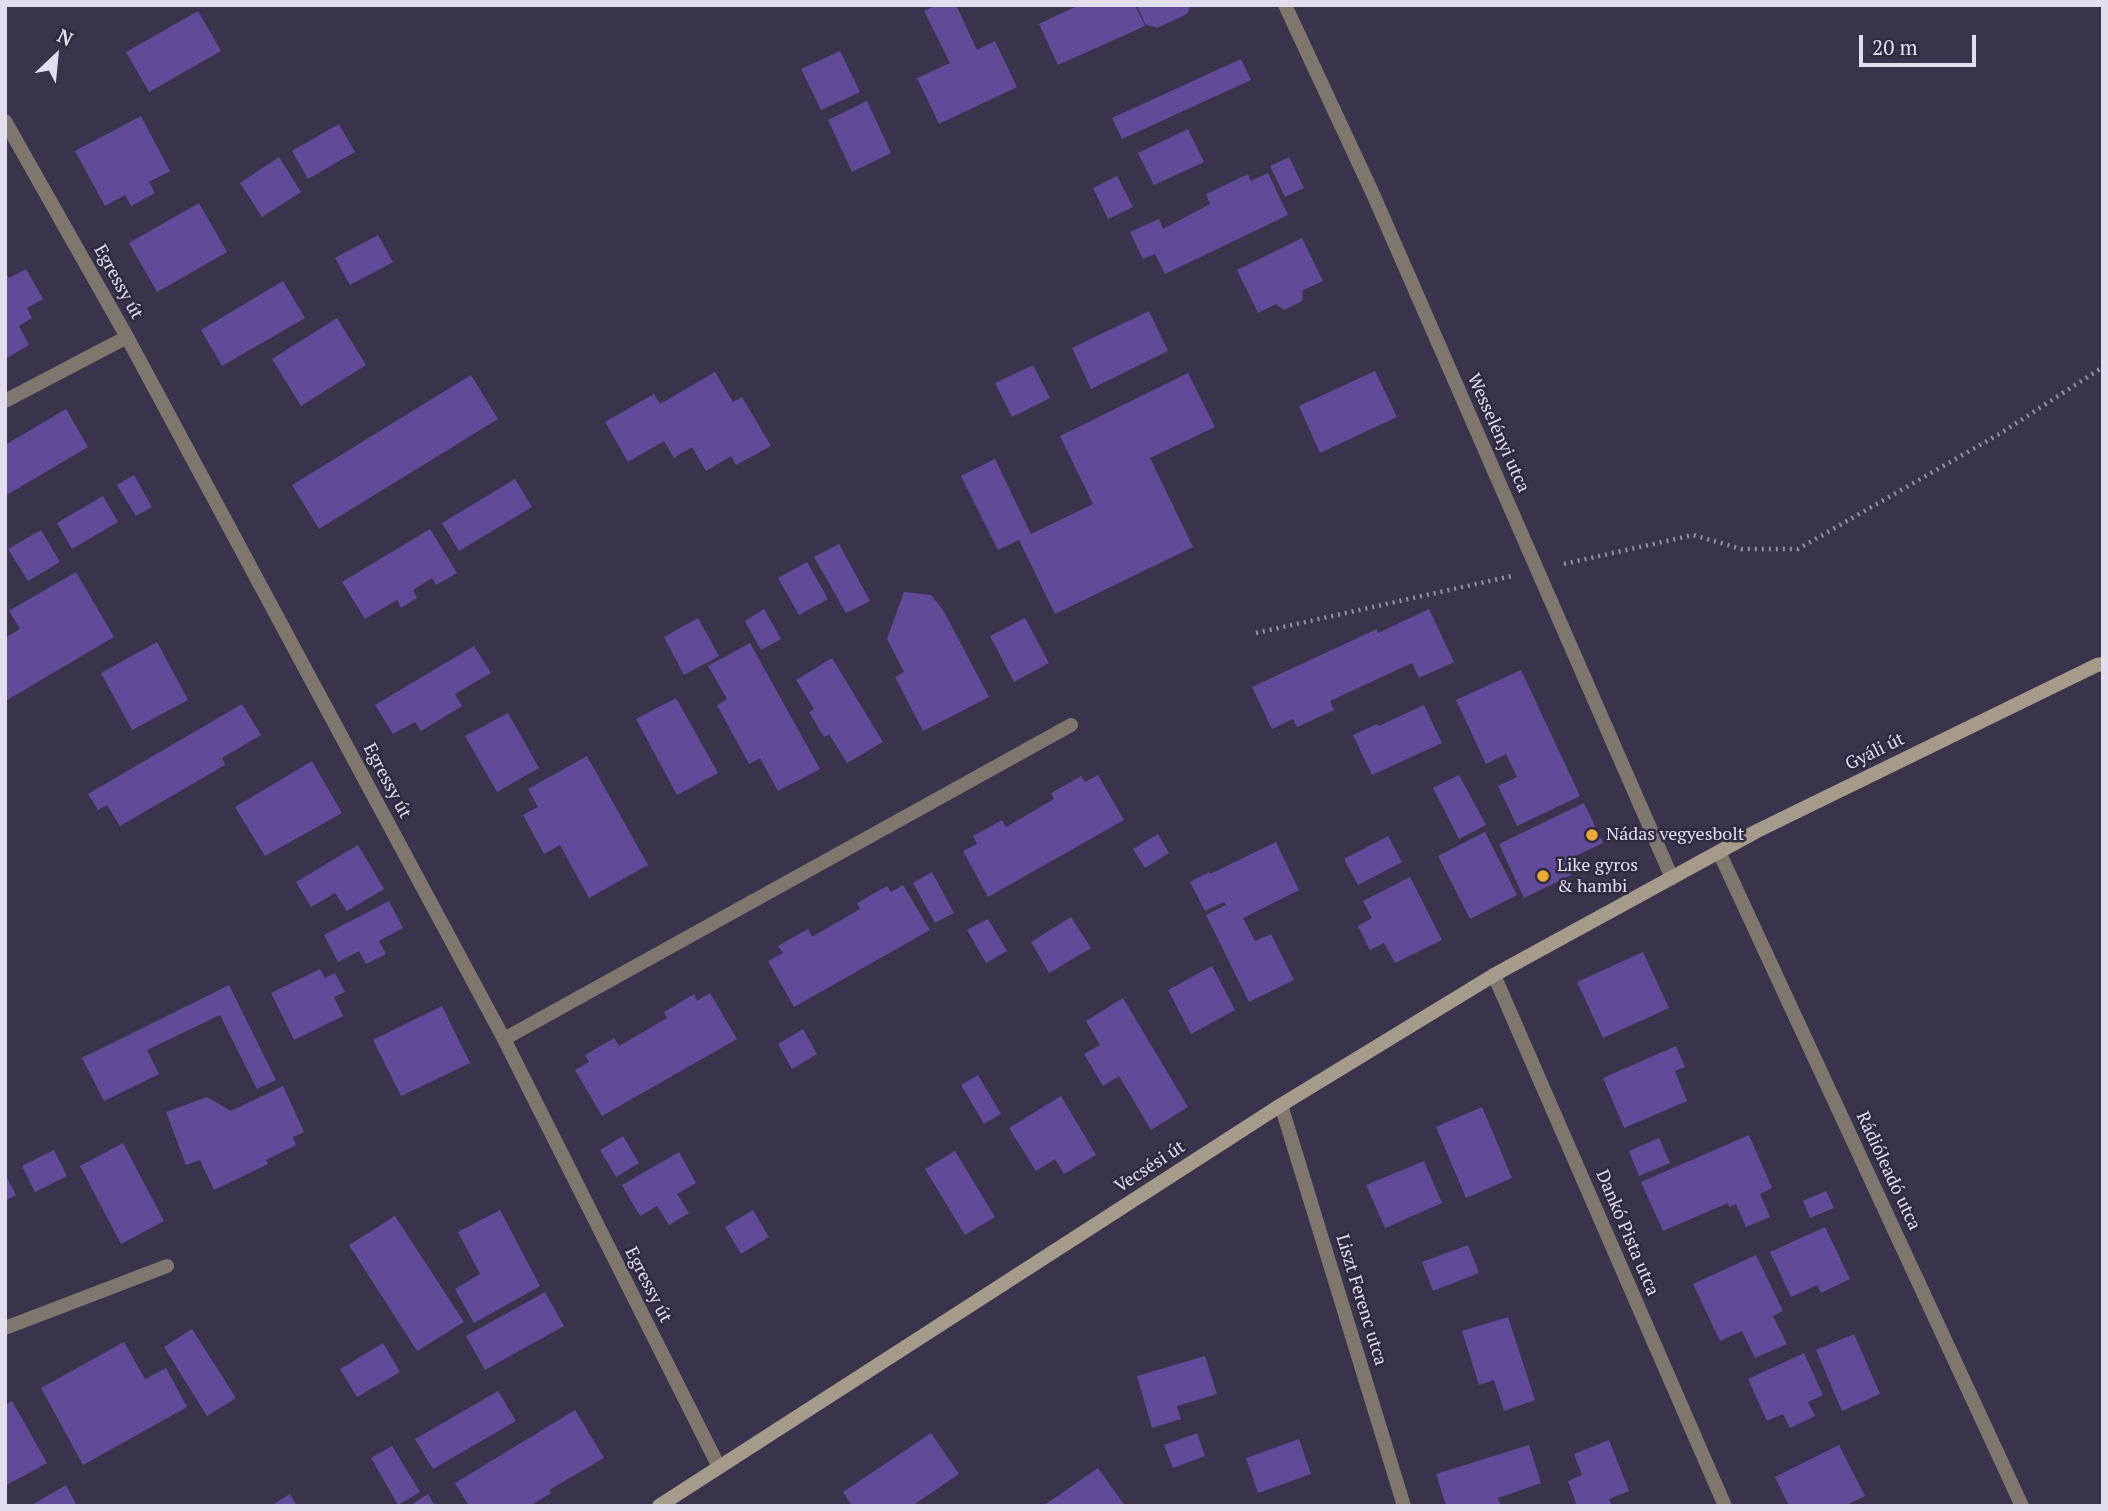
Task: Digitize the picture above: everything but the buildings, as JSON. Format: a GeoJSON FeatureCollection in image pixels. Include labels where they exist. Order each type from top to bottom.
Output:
{"type":"FeatureCollection","features":[{"type":"Feature","properties":{"kind":"main road","name":"Gyáli út"},"geometry":{"type":"LineString","coordinates":[[1672,878],[1757,831],[2101,662]]}},
{"type":"Feature","properties":{"kind":"main road","name":"Vecsési út"},"geometry":{"type":"LineString","coordinates":[[659,1506],[1281,1105],[1494,975],[1672,878]]}},
{"type":"Feature","properties":{"kind":"street","name":"Wesselényi utca"},"geometry":{"type":"LineString","coordinates":[[1285,5],[1379,207],[1672,878]]}},
{"type":"Feature","properties":{"kind":"street","name":"Egressy út"},"geometry":{"type":"LineString","coordinates":[[5,121],[127,337],[503,1040],[719,1467]]}},
{"type":"Feature","properties":{"kind":"street"},"geometry":{"type":"LineString","coordinates":[[5,401],[127,337]]}},
{"type":"Feature","properties":{"kind":"street"},"geometry":{"type":"LineString","coordinates":[[503,1040],[1071,726]]}},
{"type":"Feature","properties":{"kind":"street","name":"Rádióleadó utca"},"geometry":{"type":"LineString","coordinates":[[1719,852],[2022,1506]]}},
{"type":"Feature","properties":{"kind":"street","name":"Dankó Pista utca"},"geometry":{"type":"LineString","coordinates":[[1494,975],[1725,1506]]}},
{"type":"Feature","properties":{"kind":"street","name":"Liszt Ferenc utca"},"geometry":{"type":"LineString","coordinates":[[1281,1105],[1404,1506]]}},
{"type":"Feature","properties":{"kind":"street"},"geometry":{"type":"LineString","coordinates":[[5,1328],[167,1266]]}},
{"type":"Feature","properties":{"kind":"path"},"geometry":{"type":"LineString","coordinates":[[1557,565],[1693,535],[1742,549],[1798,549],[2001,433],[2103,368]]}},
{"type":"Feature","properties":{"kind":"path"},"geometry":{"type":"LineString","coordinates":[[1256,632],[1516,575]]}},
{"type":"Feature","properties":{"kind":"place","name":"Nádas vegyesbolt"},"geometry":{"type":"Point","coordinates":[1592,835]}},
{"type":"Feature","properties":{"kind":"place","name":"Like gyros & hambi"},"geometry":{"type":"Point","coordinates":[1543,876]}}]}
